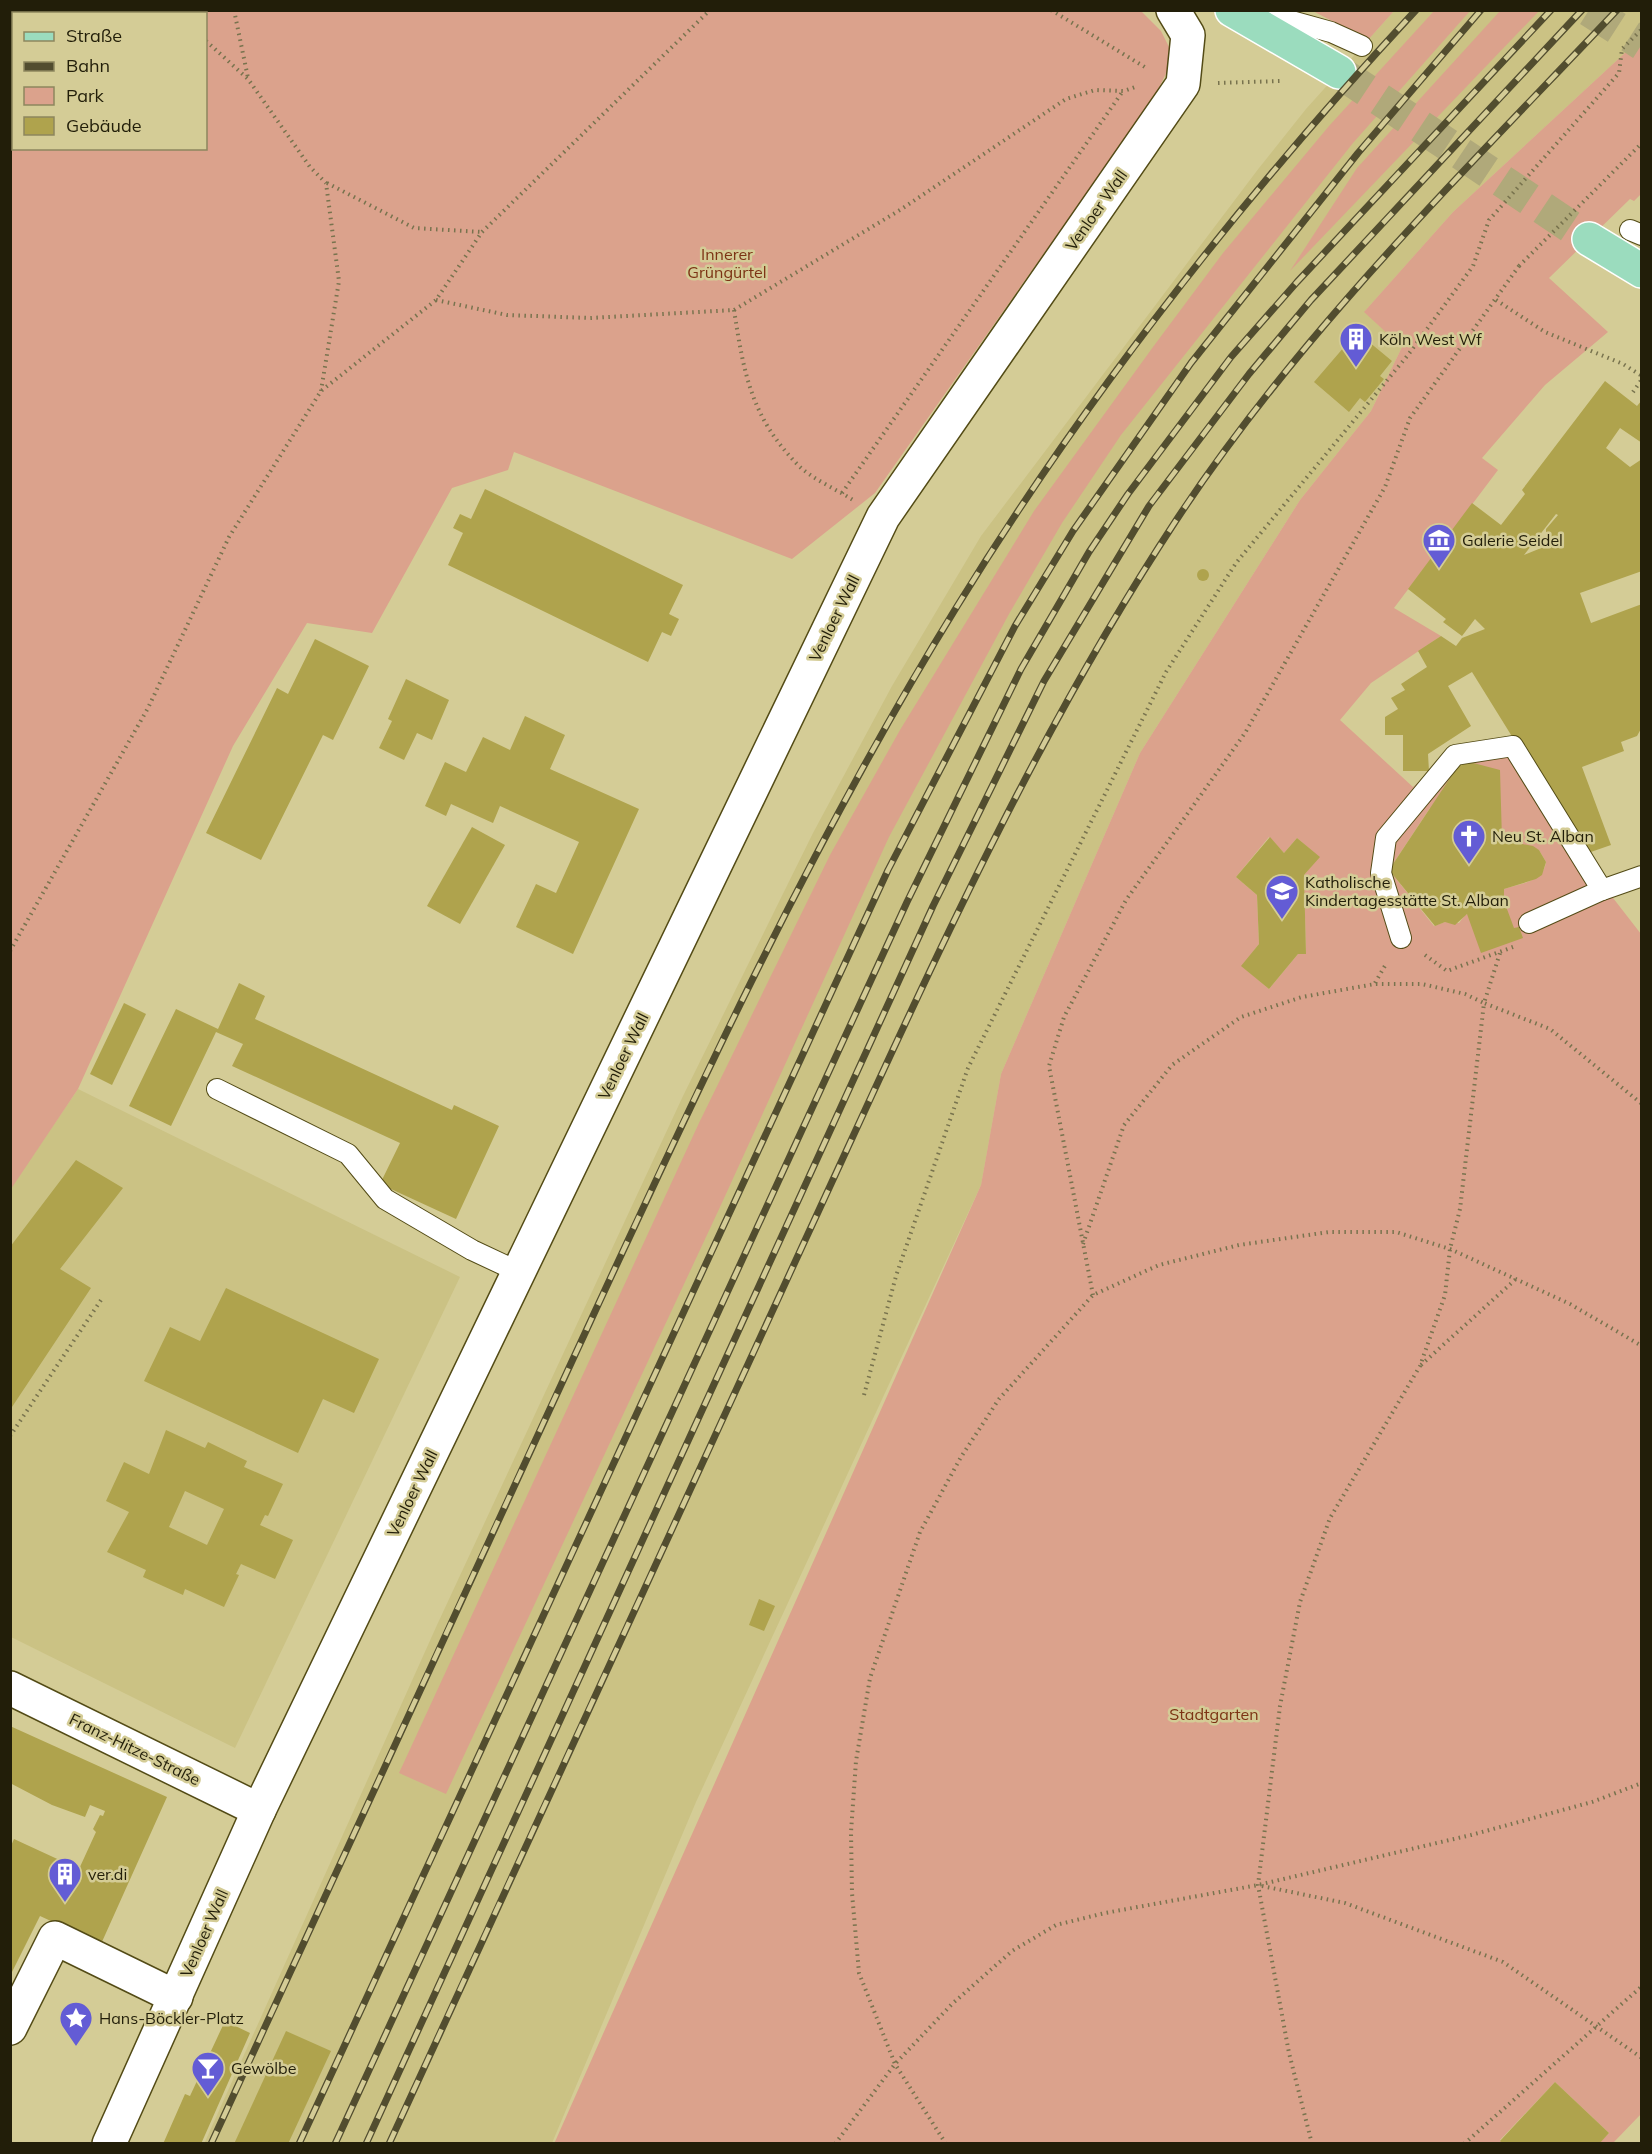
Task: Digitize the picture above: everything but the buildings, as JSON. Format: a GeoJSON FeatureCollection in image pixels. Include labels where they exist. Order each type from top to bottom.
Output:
{"type":"FeatureCollection","features":[{"type":"Feature","properties":{"kind":"main road"},"geometry":{"type":"LineString","coordinates":[[1232,10],[1339,72]]}},
{"type":"Feature","properties":{"kind":"main road"},"geometry":{"type":"LineString","coordinates":[[1589,239],[1641,271]]}},
{"type":"Feature","properties":{"kind":"street"},"geometry":{"type":"LineString","coordinates":[[1173,10],[1188,35],[1184,84]]}},
{"type":"Feature","properties":{"kind":"street","name":"Venloer Wall"},"geometry":{"type":"LineString","coordinates":[[109,2144],[259,1810],[883,517],[1184,84]]}},
{"type":"Feature","properties":{"kind":"street","name":"Franz-Hitze-Straße"},"geometry":{"type":"LineString","coordinates":[[10,1688],[259,1810]]}},
{"type":"Feature","properties":{"kind":"street"},"geometry":{"type":"LineString","coordinates":[[10,2028],[55,1938],[176,1997]]}},
{"type":"Feature","properties":{"kind":"lane"},"geometry":{"type":"LineString","coordinates":[[1252,10],[1331,32],[1362,46]]}},
{"type":"Feature","properties":{"kind":"lane"},"geometry":{"type":"LineString","coordinates":[[1401,938],[1381,873],[1386,838],[1455,755],[1513,746],[1602,890]]}},
{"type":"Feature","properties":{"kind":"lane"},"geometry":{"type":"LineString","coordinates":[[1529,923],[1602,890],[1641,876]]}},
{"type":"Feature","properties":{"kind":"lane"},"geometry":{"type":"LineString","coordinates":[[217,1089],[348,1154],[385,1199],[472,1250],[519,1272]]}},
{"type":"Feature","properties":{"kind":"path"},"geometry":{"type":"LineString","coordinates":[[234,10],[248,79]]}},
{"type":"Feature","properties":{"kind":"path"},"geometry":{"type":"LineString","coordinates":[[10,951],[148,708],[229,537],[321,391],[436,300],[482,232],[711,10]]}},
{"type":"Feature","properties":{"kind":"path"},"geometry":{"type":"LineString","coordinates":[[864,1395],[896,1276],[968,1068],[1166,672],[1236,563],[1408,356],[1473,266],[1488,220],[1619,73],[1622,49],[1641,29]]}},
{"type":"Feature","properties":{"kind":"path"},"geometry":{"type":"LineString","coordinates":[[207,42],[248,79],[310,167],[326,183],[414,228],[482,232]]}},
{"type":"Feature","properties":{"kind":"path"},"geometry":{"type":"LineString","coordinates":[[436,300],[507,315],[590,318],[734,310],[900,210],[1066,99],[1095,90],[1124,90],[1136,86],[1184,84]]}},
{"type":"Feature","properties":{"kind":"path"},"geometry":{"type":"LineString","coordinates":[[842,493],[1124,90]]}},
{"type":"Feature","properties":{"kind":"path"},"geometry":{"type":"LineString","coordinates":[[1093,1295],[1049,1066],[1065,1017],[1126,900],[1245,734],[1385,487],[1410,418],[1520,266],[1641,143]]}},
{"type":"Feature","properties":{"kind":"path"},"geometry":{"type":"LineString","coordinates":[[321,391],[339,281],[326,183]]}},
{"type":"Feature","properties":{"kind":"path"},"geometry":{"type":"LineString","coordinates":[[1496,300],[1545,332],[1623,364],[1641,377],[1633,392]]}},
{"type":"Feature","properties":{"kind":"path"},"geometry":{"type":"LineString","coordinates":[[734,310],[744,374],[763,421],[799,467],[883,517]]}},
{"type":"Feature","properties":{"kind":"path"},"geometry":{"type":"LineString","coordinates":[[1401,938],[1447,971],[1500,953],[1528,939],[1529,923]]}},
{"type":"Feature","properties":{"kind":"path"},"geometry":{"type":"LineString","coordinates":[[1312,2144],[1289,2053],[1258,1885],[1280,1706],[1300,1602],[1330,1518],[1420,1366],[1445,1295],[1450,1249],[1460,1209],[1484,1004],[1500,953]]}},
{"type":"Feature","properties":{"kind":"path"},"geometry":{"type":"LineString","coordinates":[[1082,1245],[1124,1125],[1172,1065],[1241,1017],[1302,997],[1375,984],[1422,984],[1465,994],[1484,1004],[1550,1029],[1641,1104]]}},
{"type":"Feature","properties":{"kind":"path"},"geometry":{"type":"LineString","coordinates":[[946,2144],[895,2064],[859,1973],[852,1893],[851,1832],[856,1761],[870,1678],[921,1532],[961,1457],[999,1399],[1093,1295],[1159,1265],[1239,1245],[1329,1232],[1396,1232],[1450,1249],[1570,1304],[1641,1346]]}},
{"type":"Feature","properties":{"kind":"path"},"geometry":{"type":"LineString","coordinates":[[1420,1366],[1517,1278]]}},
{"type":"Feature","properties":{"kind":"path"},"geometry":{"type":"LineString","coordinates":[[10,1436],[101,1300]]}},
{"type":"Feature","properties":{"kind":"path"},"geometry":{"type":"LineString","coordinates":[[835,2144],[895,2064],[952,2004],[1012,1951],[1056,1925],[1105,1913],[1258,1885],[1472,1835],[1592,1802],[1641,1783]]}},
{"type":"Feature","properties":{"kind":"path"},"geometry":{"type":"LineString","coordinates":[[1258,1885],[1345,1903],[1503,1962],[1641,2058]]}},
{"type":"Feature","properties":{"kind":"path"},"geometry":{"type":"LineString","coordinates":[[1464,2144],[1641,1986]]}},
{"type":"Feature","properties":{"kind":"shaded area"},"geometry":{"type":"Polygon","coordinates":[[[1394,11],[1641,11],[1641,38],[1453,212],[1365,311],[1402,347],[1371,411],[1300,500],[1140,753],[1001,1074],[981,1185],[696,1802],[552,2143],[204,2144],[437,1625],[683,1096],[813,833],[892,686],[981,536],[1259,168],[1306,109],[1394,11]]]}},
{"type":"Feature","properties":{"kind":"shaded area"},"geometry":{"type":"Polygon","coordinates":[[[78,1089],[460,1277],[235,1748],[11,1637],[10,1189],[78,1089]]]}},
{"type":"Feature","properties":{"kind":"green space","name":"Innerer Grüngürtel"},"geometry":{"type":"Polygon","coordinates":[[[11,11],[1141,11],[1161,31],[1174,57],[1155,96],[875,493],[792,559],[514,452],[508,470],[452,488],[372,633],[307,623],[233,746],[78,1089],[11,1189],[11,11]]]}},
{"type":"Feature","properties":{"kind":"green space"},"geometry":{"type":"Polygon","coordinates":[[[1313,11],[1394,11],[1368,40],[1313,11]]]}},
{"type":"Feature","properties":{"kind":"green space"},"geometry":{"type":"Polygon","coordinates":[[[1434,11],[1470,11],[1353,143],[1121,435],[1062,523],[1009,614],[889,837],[720,1207],[446,1794],[399,1773],[699,1123],[830,855],[900,730],[1034,511],[1153,347],[1223,253],[1329,126],[1434,11]]]}},
{"type":"Feature","properties":{"kind":"green space"},"geometry":{"type":"Polygon","coordinates":[[[1500,11],[1539,11],[1290,271],[1357,168],[1500,11]]]}},
{"type":"Feature","properties":{"kind":"green space","name":"Stadtgarten"},"geometry":{"type":"Polygon","coordinates":[[[1641,38],[1641,194],[1634,201],[1630,199],[1549,278],[1608,332],[1545,385],[1482,458],[1498,470],[1394,608],[1441,636],[1371,683],[1340,720],[1413,787],[1450,754],[1516,743],[1582,858],[1641,934],[1641,2114],[1613,2143],[1599,2143],[1609,2133],[1555,2082],[1500,2140],[1503,2143],[554,2144],[981,1185],[1001,1074],[1140,753],[1300,500],[1371,411],[1402,347],[1364,312],[1453,212],[1641,38]],[[1430,808],[1389,870],[1434,926],[1445,922],[1459,923],[1465,915],[1504,901],[1504,889],[1531,881],[1544,869],[1546,862],[1539,850],[1502,840],[1430,808]],[[1269,837],[1236,877],[1257,895],[1259,944],[1242,966],[1269,989],[1298,954],[1306,954],[1304,875],[1319,857],[1297,838],[1284,853],[1269,837]]]}},
{"type":"Feature","properties":{"kind":"tunnel"},"geometry":{"type":"LineString","coordinates":[[1589,10],[1642,44]]}},
{"type":"Feature","properties":{"kind":"tunnel"},"geometry":{"type":"LineString","coordinates":[[1339,72],[1589,239]]}},
{"type":"Feature","properties":{"kind":"railway"},"geometry":{"type":"LineString","coordinates":[[211,2144],[711,1064],[852,787],[956,608],[1006,529],[1114,374],[1171,298],[1290,151],[1416,10]]}},
{"type":"Feature","properties":{"kind":"railway"},"geometry":{"type":"LineString","coordinates":[[299,2144],[888,870],[1015,626],[1073,531],[1191,363],[1358,153],[1481,10]]}},
{"type":"Feature","properties":{"kind":"railway"},"geometry":{"type":"LineString","coordinates":[[335,2144],[907,902],[1021,669],[1089,552],[1128,494],[1231,357],[1297,282],[1551,10]]}},
{"type":"Feature","properties":{"kind":"railway"},"geometry":{"type":"LineString","coordinates":[[366,2144],[933,906],[1044,681],[1149,506],[1249,374],[1311,300],[1582,10]]}},
{"type":"Feature","properties":{"kind":"railway"},"geometry":{"type":"LineString","coordinates":[[389,2144],[931,969],[1022,785],[1122,606],[1177,519],[1225,450],[1276,383],[1386,255],[1617,10]]}},
{"type":"Feature","properties":{"kind":"place","name":"Köln West Wf"},"geometry":{"type":"Point","coordinates":[1356,368]}},
{"type":"Feature","properties":{"kind":"place","name":"Galerie Seidel"},"geometry":{"type":"Point","coordinates":[1439,569]}},
{"type":"Feature","properties":{"kind":"place","name":"Neu St. Alban"},"geometry":{"type":"Point","coordinates":[1469,865]}},
{"type":"Feature","properties":{"kind":"place","name":"Katholische Kindertagesstätte St. Alban"},"geometry":{"type":"Point","coordinates":[1282,920]}},
{"type":"Feature","properties":{"kind":"place","name":"ver.di"},"geometry":{"type":"Point","coordinates":[65,1903]}},
{"type":"Feature","properties":{"kind":"place","name":"Hans-Böckler-Platz"},"geometry":{"type":"Point","coordinates":[76,2047]}},
{"type":"Feature","properties":{"kind":"place","name":"Gewölbe"},"geometry":{"type":"Point","coordinates":[208,2097]}}]}
